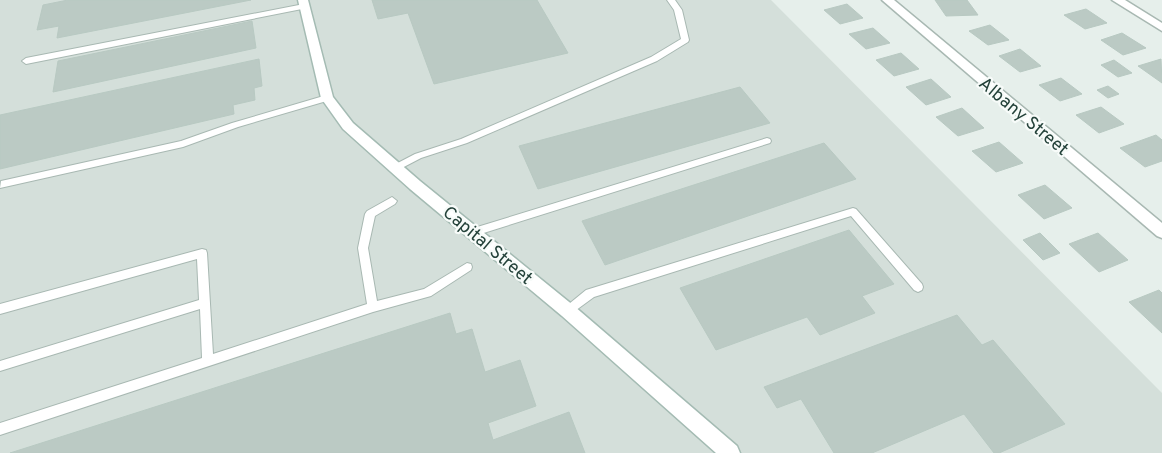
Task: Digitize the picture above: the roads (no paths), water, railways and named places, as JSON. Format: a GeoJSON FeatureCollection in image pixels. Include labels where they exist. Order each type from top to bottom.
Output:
{"type":"FeatureCollection","features":[{"type":"Feature","properties":{"kind":"street","name":"Albany Street"},"geometry":{"type":"LineString","coordinates":[[887,0],[1162,232]]}},
{"type":"Feature","properties":{"kind":"street"},"geometry":{"type":"LineString","coordinates":[[1117,0],[1162,28]]}},
{"type":"Feature","properties":{"kind":"street","name":"Capital Street"},"geometry":{"type":"LineString","coordinates":[[304,3],[317,68],[328,98],[348,126],[395,168],[568,311],[730,453]]}},
{"type":"Feature","properties":{"kind":"lane"},"geometry":{"type":"LineString","coordinates":[[395,168],[418,156],[464,141],[654,60],[685,40],[678,10],[671,0]]}},
{"type":"Feature","properties":{"kind":"lane"},"geometry":{"type":"LineString","coordinates":[[26,61],[304,3]]}},
{"type":"Feature","properties":{"kind":"lane"},"geometry":{"type":"LineString","coordinates":[[1,185],[184,144],[235,124],[328,98]]}},
{"type":"Feature","properties":{"kind":"lane"},"geometry":{"type":"LineString","coordinates":[[474,232],[767,141]]}},
{"type":"Feature","properties":{"kind":"lane"},"geometry":{"type":"LineString","coordinates":[[373,307],[363,248],[370,214],[392,201]]}},
{"type":"Feature","properties":{"kind":"lane"},"geometry":{"type":"LineString","coordinates":[[568,311],[590,292],[853,212],[918,287]]}},
{"type":"Feature","properties":{"kind":"lane"},"geometry":{"type":"LineString","coordinates":[[0,309],[202,253],[208,361]]}},
{"type":"Feature","properties":{"kind":"lane"},"geometry":{"type":"LineString","coordinates":[[0,429],[373,307],[427,293],[467,267]]}},
{"type":"Feature","properties":{"kind":"lane"},"geometry":{"type":"LineString","coordinates":[[0,366],[205,303]]}}]}
